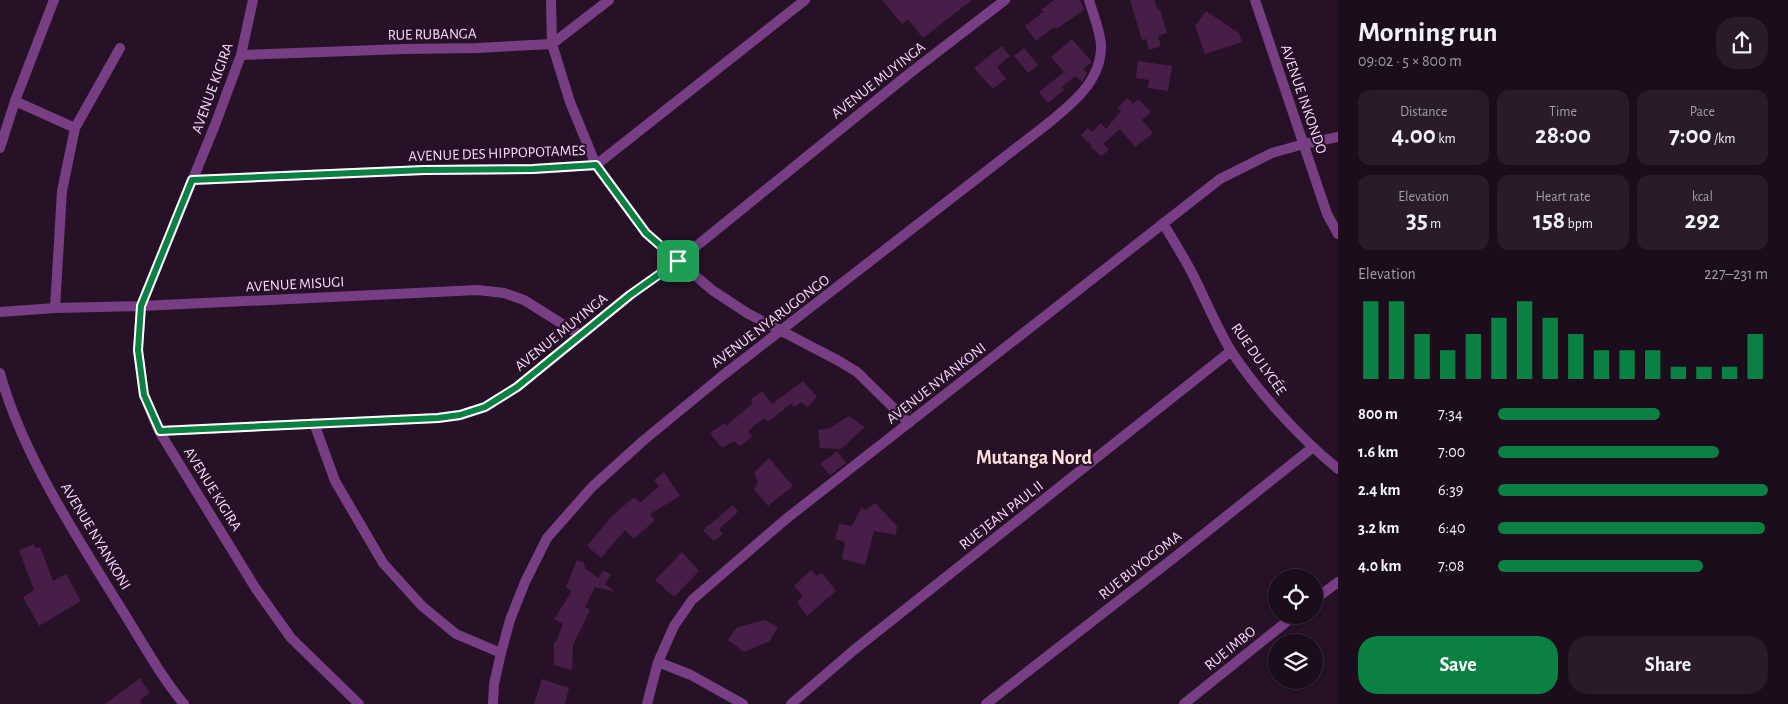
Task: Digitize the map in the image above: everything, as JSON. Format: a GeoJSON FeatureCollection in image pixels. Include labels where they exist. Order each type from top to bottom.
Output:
{"type":"FeatureCollection","features":[{"type":"Feature","properties":{"kind":"street"},"geometry":{"type":"LineString","coordinates":[[0,148],[15,101],[54,0]]}},
{"type":"Feature","properties":{"kind":"street","name":"AVENUE KIGIRA"},"geometry":{"type":"LineString","coordinates":[[253,0],[241,55],[216,125],[141,306],[138,350],[144,395],[160,431],[256,589],[290,638],[359,704]]}},
{"type":"Feature","properties":{"kind":"street"},"geometry":{"type":"LineString","coordinates":[[551,0],[552,44],[570,102],[596,165],[646,233],[712,290],[747,313],[839,360],[857,372],[909,423]]}},
{"type":"Feature","properties":{"kind":"street"},"geometry":{"type":"LineString","coordinates":[[552,44],[609,0]]}},
{"type":"Feature","properties":{"kind":"street","name":"AVENUE DES HIPPOPOTAMES"},"geometry":{"type":"LineString","coordinates":[[192,180],[424,170],[533,169],[596,165],[805,0]]}},
{"type":"Feature","properties":{"kind":"street","name":"AVENUE MUYINGA"},"geometry":{"type":"LineString","coordinates":[[160,431],[460,415],[485,407],[517,387],[630,295],[678,261],[834,133],[1005,0]]}},
{"type":"Feature","properties":{"kind":"street","name":"AVENUE NYARUGONGO"},"geometry":{"type":"LineString","coordinates":[[493,704],[494,684],[510,620],[525,582],[547,538],[592,487],[715,382],[1046,125],[1083,92],[1091,82],[1096,70],[1101,45],[1089,0]]}},
{"type":"Feature","properties":{"kind":"street","name":"AVENUE INKONDO"},"geometry":{"type":"LineString","coordinates":[[1255,0],[1327,214],[1338,234]]}},
{"type":"Feature","properties":{"kind":"street","name":"RUE RUBANGA"},"geometry":{"type":"LineString","coordinates":[[241,55],[552,44]]}},
{"type":"Feature","properties":{"kind":"street"},"geometry":{"type":"LineString","coordinates":[[55,308],[62,191],[75,128],[120,48]]}},
{"type":"Feature","properties":{"kind":"street"},"geometry":{"type":"LineString","coordinates":[[15,101],[75,128]]}},
{"type":"Feature","properties":{"kind":"street","name":"AVENUE NYANKONI"},"geometry":{"type":"LineString","coordinates":[[647,704],[658,662],[674,626],[692,600],[786,519],[1220,179],[1272,153],[1338,137]]}},
{"type":"Feature","properties":{"kind":"street","name":"RUE DU LYCÉE"},"geometry":{"type":"LineString","coordinates":[[1163,223],[1194,277],[1231,351],[1269,401],[1312,448],[1338,469]]}},
{"type":"Feature","properties":{"kind":"street","name":"AVENUE MISUGI"},"geometry":{"type":"LineString","coordinates":[[0,312],[478,290],[504,293],[524,300],[580,335]]}},
{"type":"Feature","properties":{"kind":"street","name":"RUE JEAN PAUL II"},"geometry":{"type":"LineString","coordinates":[[791,704],[861,644],[1231,351]]}},
{"type":"Feature","properties":{"kind":"street","name":"AVENUE NYANKONI"},"geometry":{"type":"LineString","coordinates":[[0,373],[8,400],[27,442],[71,526],[151,656],[184,704]]}},
{"type":"Feature","properties":{"kind":"street"},"geometry":{"type":"LineString","coordinates":[[314,422],[335,481],[383,564],[422,606],[456,634],[501,653]]}},
{"type":"Feature","properties":{"kind":"street","name":"RUE BUYOGOMA"},"geometry":{"type":"LineString","coordinates":[[986,704],[1312,448]]}},
{"type":"Feature","properties":{"kind":"street"},"geometry":{"type":"LineString","coordinates":[[1323,593],[1338,582]]}},
{"type":"Feature","properties":{"kind":"street","name":"RUE IMBO"},"geometry":{"type":"LineString","coordinates":[[1184,704],[1284,624]]}},
{"type":"Feature","properties":{"kind":"street"},"geometry":{"type":"LineString","coordinates":[[658,662],[691,675],[743,704]]}},
{"type":"Feature","properties":{"kind":"building"},"geometry":{"type":"Polygon","coordinates":[[[882,0],[972,0],[923,38],[908,19],[902,24],[882,0]]]}},
{"type":"Feature","properties":{"kind":"building"},"geometry":{"type":"Polygon","coordinates":[[[1054,0],[1080,0],[1084,10],[1056,29],[1054,27],[1036,41],[1025,26],[1043,12],[1041,10],[1054,0]]]}},
{"type":"Feature","properties":{"kind":"building"},"geometry":{"type":"Polygon","coordinates":[[[1130,0],[1154,0],[1158,10],[1160,10],[1167,33],[1158,36],[1161,46],[1149,50],[1146,39],[1142,40],[1130,0]]]}},
{"type":"Feature","properties":{"kind":"building"},"geometry":{"type":"Polygon","coordinates":[[[1206,11],[1239,33],[1242,42],[1205,54],[1195,26],[1206,11]]]}},
{"type":"Feature","properties":{"kind":"building"},"geometry":{"type":"Polygon","coordinates":[[[1072,39],[1092,62],[1083,69],[1087,73],[1082,82],[1075,76],[1062,87],[1064,90],[1048,103],[1039,92],[1064,72],[1051,57],[1072,39]]]}},
{"type":"Feature","properties":{"kind":"building"},"geometry":{"type":"Polygon","coordinates":[[[1002,46],[1010,56],[997,67],[1006,79],[993,89],[974,68],[1002,46]]]}},
{"type":"Feature","properties":{"kind":"building"},"geometry":{"type":"Polygon","coordinates":[[[1024,48],[1038,65],[1028,73],[1014,56],[1024,48]]]}},
{"type":"Feature","properties":{"kind":"building"},"geometry":{"type":"Polygon","coordinates":[[[1138,61],[1172,66],[1168,91],[1148,88],[1149,80],[1136,78],[1138,61]]]}},
{"type":"Feature","properties":{"kind":"building"},"geometry":{"type":"Polygon","coordinates":[[[1128,98],[1133,104],[1138,99],[1151,112],[1142,120],[1153,133],[1135,147],[1120,129],[1103,144],[1109,150],[1101,156],[1081,135],[1088,128],[1092,132],[1101,123],[1106,129],[1121,111],[1117,108],[1128,98]]]}},
{"type":"Feature","properties":{"kind":"building"},"geometry":{"type":"Polygon","coordinates":[[[803,381],[817,397],[807,407],[802,402],[794,407],[792,403],[768,422],[764,418],[748,431],[752,437],[740,446],[734,441],[722,448],[710,433],[724,423],[726,426],[753,403],[751,399],[762,391],[772,404],[803,381]]]}},
{"type":"Feature","properties":{"kind":"building"},"geometry":{"type":"Polygon","coordinates":[[[849,416],[865,427],[841,449],[820,448],[818,430],[830,428],[849,416]]]}},
{"type":"Feature","properties":{"kind":"building"},"geometry":{"type":"Polygon","coordinates":[[[837,451],[846,463],[830,475],[820,464],[837,451]]]}},
{"type":"Feature","properties":{"kind":"building"},"geometry":{"type":"Polygon","coordinates":[[[769,458],[793,486],[768,506],[754,489],[758,482],[754,473],[769,458]]]}},
{"type":"Feature","properties":{"kind":"building"},"geometry":{"type":"Polygon","coordinates":[[[664,472],[680,496],[650,514],[655,520],[634,539],[625,530],[601,558],[587,546],[612,516],[634,497],[640,503],[659,486],[654,480],[664,472]]]}},
{"type":"Feature","properties":{"kind":"building"},"geometry":{"type":"Polygon","coordinates":[[[875,503],[897,526],[896,535],[874,531],[865,565],[842,559],[845,542],[835,539],[839,524],[852,526],[862,507],[866,510],[875,503]]]}},
{"type":"Feature","properties":{"kind":"building"},"geometry":{"type":"Polygon","coordinates":[[[733,505],[738,512],[719,529],[723,534],[714,541],[703,530],[733,505]]]}},
{"type":"Feature","properties":{"kind":"building"},"geometry":{"type":"Polygon","coordinates":[[[34,544],[35,548],[40,547],[53,581],[66,574],[81,601],[39,626],[23,597],[34,590],[19,550],[34,544]]]}},
{"type":"Feature","properties":{"kind":"building"},"geometry":{"type":"Polygon","coordinates":[[[682,552],[699,571],[674,597],[655,580],[682,552]]]}},
{"type":"Feature","properties":{"kind":"building"},"geometry":{"type":"Polygon","coordinates":[[[577,560],[584,563],[585,568],[598,578],[603,571],[611,574],[605,584],[615,592],[595,587],[585,607],[590,610],[573,645],[572,670],[554,665],[554,642],[556,642],[563,624],[554,619],[572,591],[566,587],[577,560]]]}},
{"type":"Feature","properties":{"kind":"building"},"geometry":{"type":"Polygon","coordinates":[[[811,570],[817,576],[822,573],[836,591],[807,616],[797,602],[803,596],[794,586],[811,570]]]}},
{"type":"Feature","properties":{"kind":"building"},"geometry":{"type":"Polygon","coordinates":[[[764,620],[778,627],[770,641],[744,652],[728,640],[736,628],[764,620]]]}},
{"type":"Feature","properties":{"kind":"building"},"geometry":{"type":"Polygon","coordinates":[[[140,678],[150,693],[140,700],[142,704],[105,704],[140,678]]]}},
{"type":"Feature","properties":{"kind":"building"},"geometry":{"type":"Polygon","coordinates":[[[542,679],[569,688],[565,704],[534,704],[542,679]]]}},
{"type":"Feature","properties":{"kind":"district","name":"Mutanga Nord"},"geometry":{"type":"Point","coordinates":[1034,457]}},
{"type":"Feature","properties":{"kind":"route"},"geometry":{"type":"LineString","coordinates":[[596,165],[646,233],[678,261],[630,295],[517,387],[485,407],[460,415],[438,418],[314,422],[160,431],[144,395],[138,350],[141,306],[192,180],[424,170],[533,169],[596,165]]}}]}
